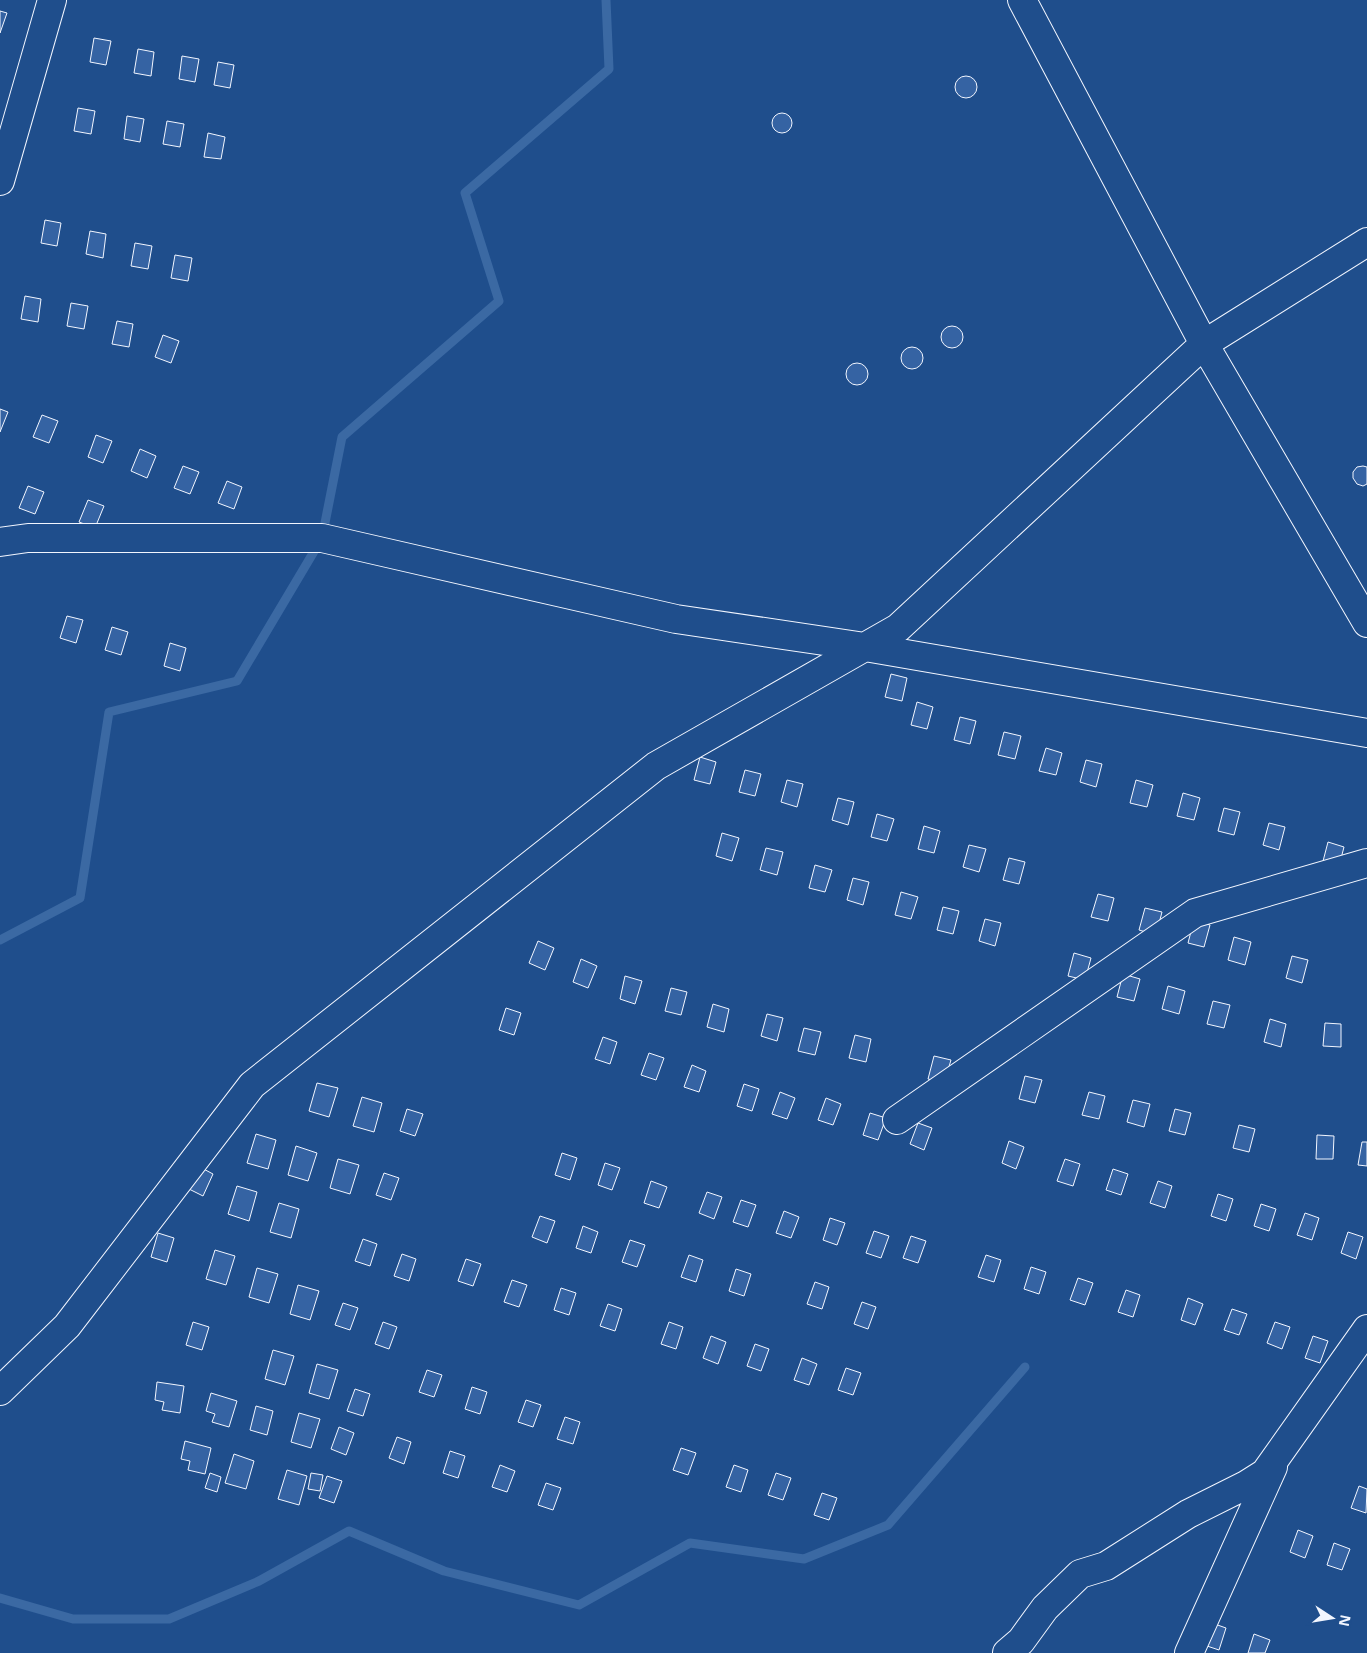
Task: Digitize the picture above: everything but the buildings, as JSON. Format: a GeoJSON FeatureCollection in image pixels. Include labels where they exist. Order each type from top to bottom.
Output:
{"type":"FeatureCollection","features":[{"type":"Feature","properties":{"kind":"street"},"geometry":{"type":"LineString","coordinates":[[0,181],[52,0]]}},
{"type":"Feature","properties":{"kind":"street"},"geometry":{"type":"LineString","coordinates":[[1022,0],[1204,344],[1367,623]]}},
{"type":"Feature","properties":{"kind":"street"},"geometry":{"type":"LineString","coordinates":[[0,1391],[67,1326],[252,1085],[656,766],[898,628],[1204,344],[1367,242]]}},
{"type":"Feature","properties":{"kind":"street"},"geometry":{"type":"LineString","coordinates":[[0,542],[28,538],[322,538],[676,619],[865,647],[1367,733]]}},
{"type":"Feature","properties":{"kind":"street"},"geometry":{"type":"LineString","coordinates":[[897,1120],[1195,913],[1367,863]]}},
{"type":"Feature","properties":{"kind":"street"},"geometry":{"type":"LineString","coordinates":[[1007,1653],[1021,1641],[1045,1608],[1080,1574],[1106,1566],[1188,1514],[1246,1486],[1265,1473],[1367,1329]]}},
{"type":"Feature","properties":{"kind":"street"},"geometry":{"type":"LineString","coordinates":[[1189,1653],[1281,1450]]}},
{"type":"Feature","properties":{"kind":"waterway"},"geometry":{"type":"LineString","coordinates":[[0,940],[80,898],[109,712],[237,681],[322,538],[342,437],[499,301],[465,193],[609,69],[606,0]]}},
{"type":"Feature","properties":{"kind":"waterway"},"geometry":{"type":"LineString","coordinates":[[0,1598],[73,1619],[169,1619],[259,1581],[349,1531],[444,1571],[579,1605],[690,1543],[804,1559],[888,1525],[1025,1367]]}}]}
